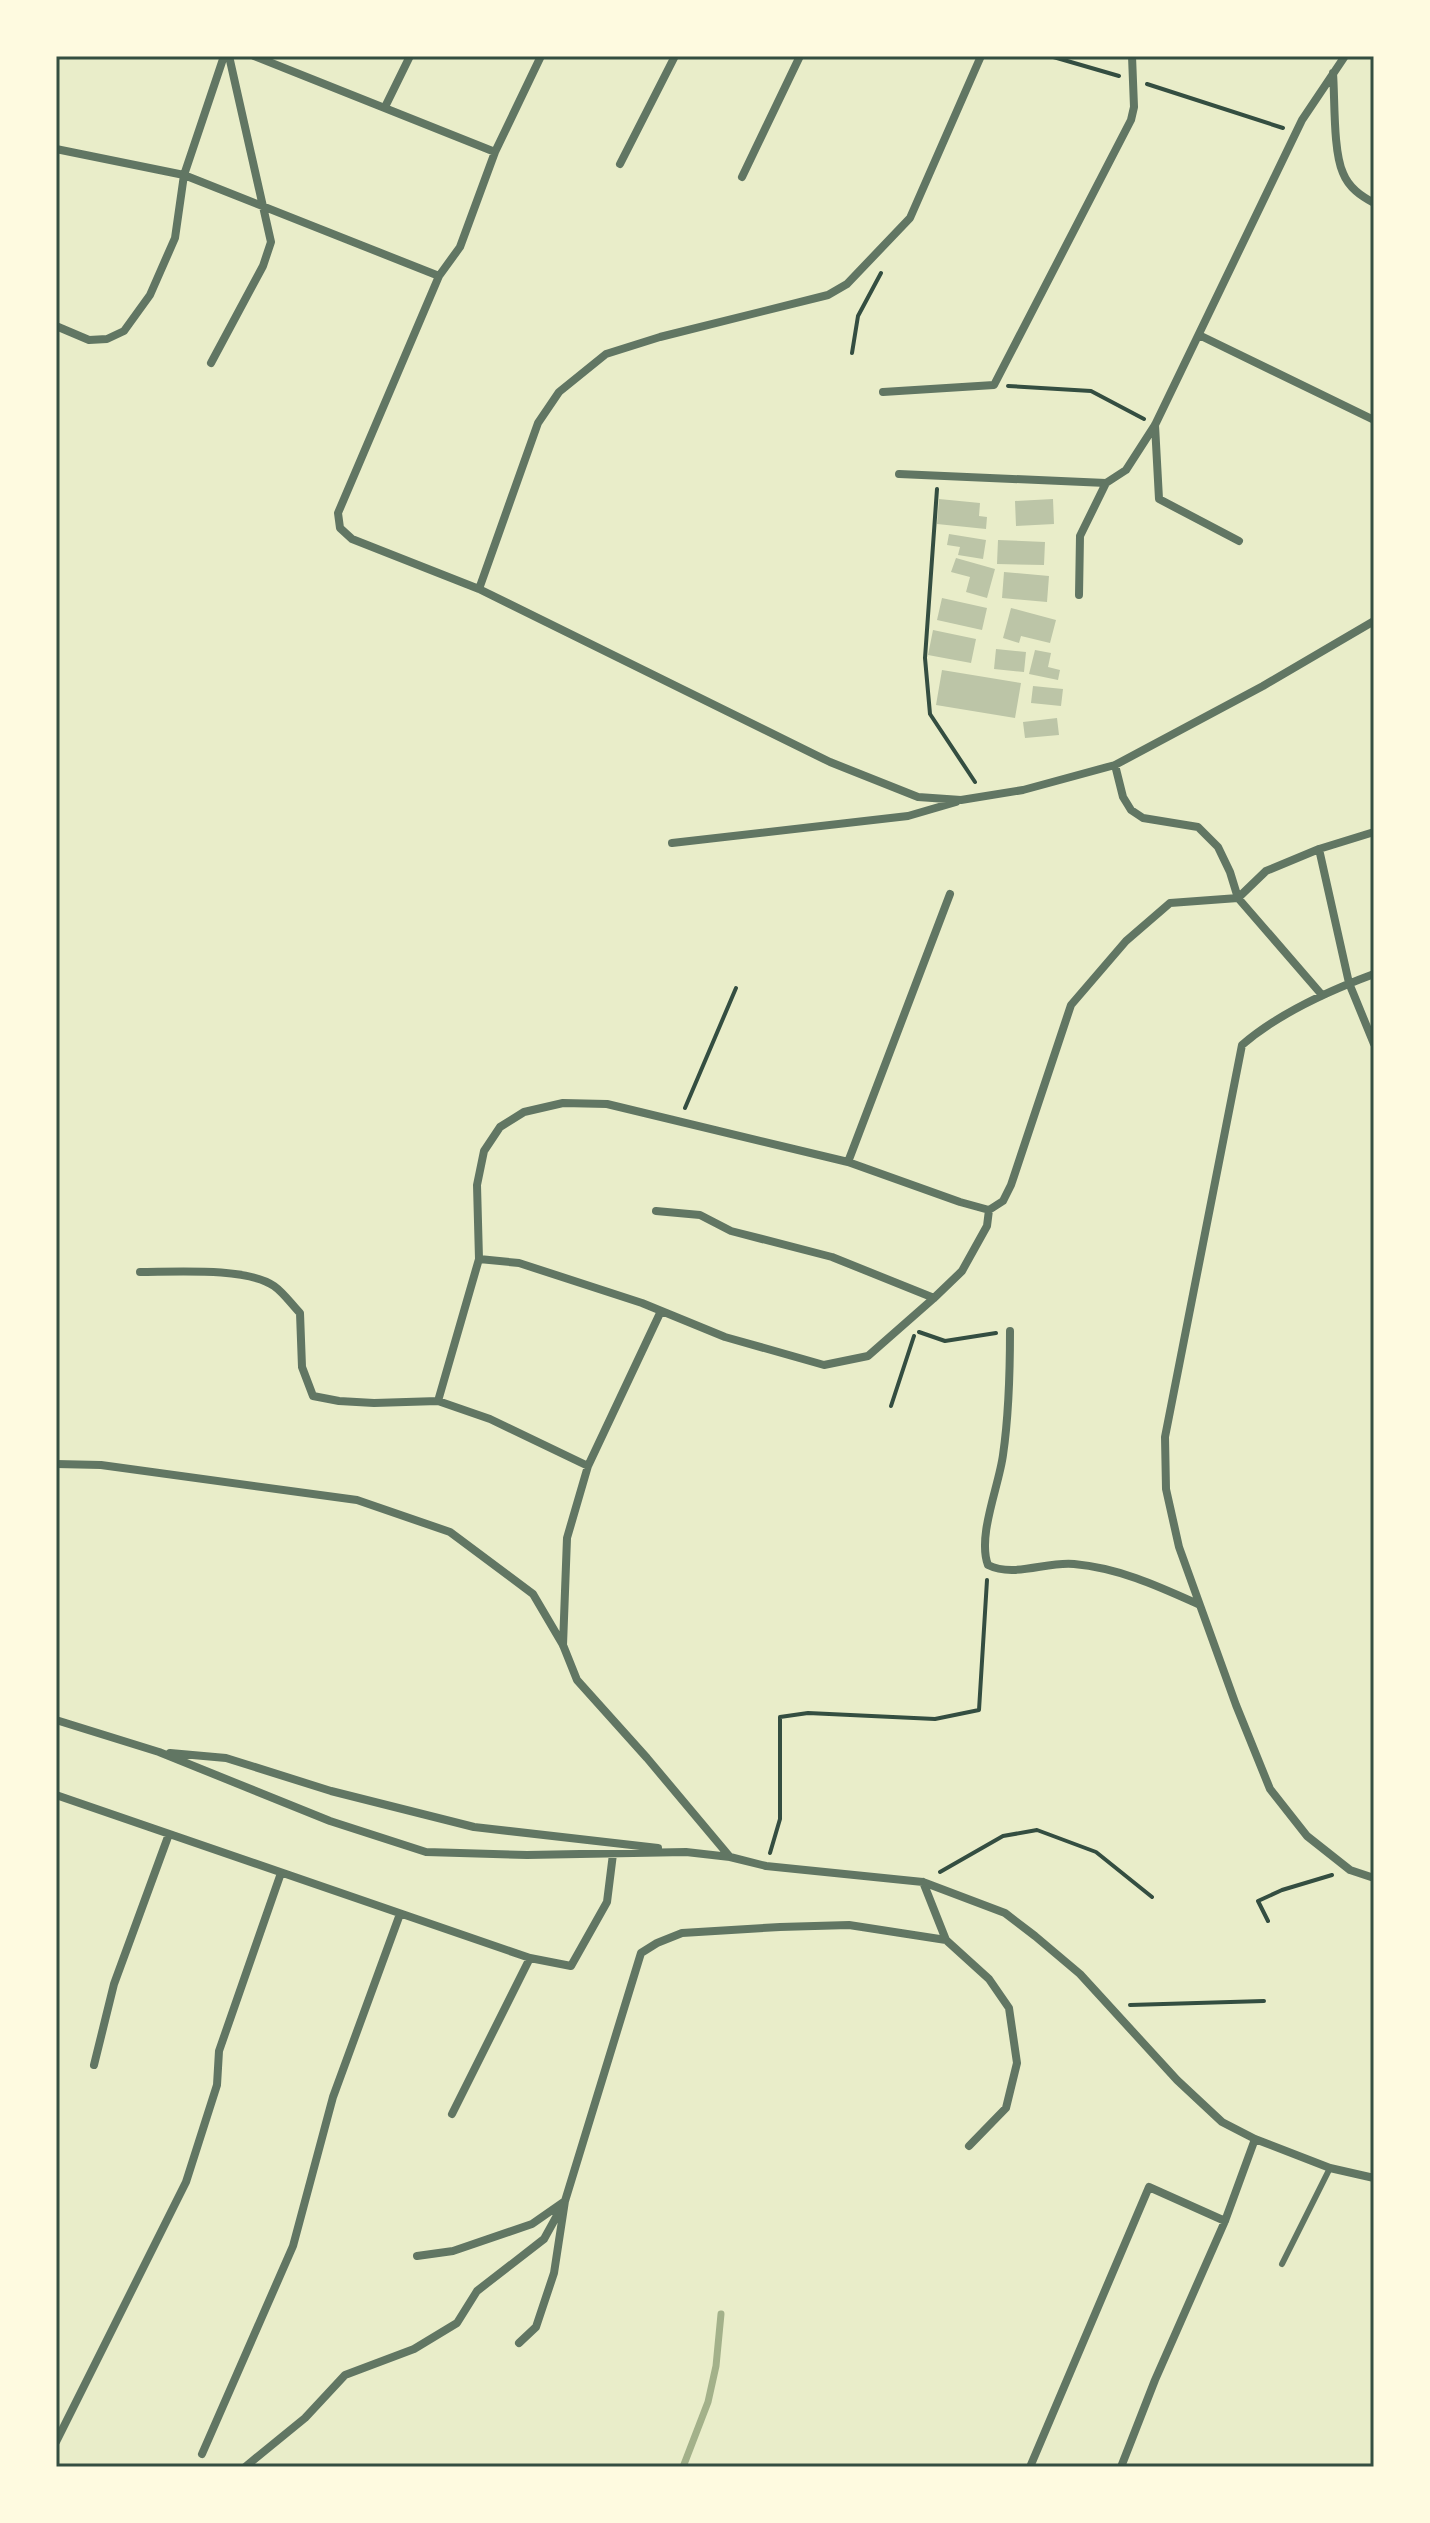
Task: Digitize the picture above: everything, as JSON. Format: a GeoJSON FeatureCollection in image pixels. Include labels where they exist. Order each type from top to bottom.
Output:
{"type":"FeatureCollection","features":[{"type":"Feature","properties":{"kind":"street"},"geometry":{"type":"LineString","coordinates":[[56,326],[89,340],[107,339],[124,331],[150,295],[175,238],[184,175],[226,56]]}},
{"type":"Feature","properties":{"kind":"street"},"geometry":{"type":"LineString","coordinates":[[211,363],[263,266],[271,242],[226,56]]}},
{"type":"Feature","properties":{"kind":"street"},"geometry":{"type":"LineString","coordinates":[[254,56],[277,60],[495,152]]}},
{"type":"Feature","properties":{"kind":"street"},"geometry":{"type":"LineString","coordinates":[[385,107],[410,56]]}},
{"type":"Feature","properties":{"kind":"street"},"geometry":{"type":"LineString","coordinates":[[541,56],[495,152],[460,247],[439,276],[338,513],[340,528],[352,539],[479,589],[830,762],[918,797],[961,800]]}},
{"type":"Feature","properties":{"kind":"street"},"geometry":{"type":"LineString","coordinates":[[620,164],[675,56]]}},
{"type":"Feature","properties":{"kind":"street"},"geometry":{"type":"LineString","coordinates":[[742,177],[800,56]]}},
{"type":"Feature","properties":{"kind":"street"},"geometry":{"type":"LineString","coordinates":[[479,589],[538,423],[559,392],[606,354],[660,337],[828,295],[847,284],[910,218],[981,56]]}},
{"type":"Feature","properties":{"kind":"street"},"geometry":{"type":"LineString","coordinates":[[883,392],[994,385],[1131,120],[1134,107],[1132,56]]}},
{"type":"Feature","properties":{"kind":"street"},"geometry":{"type":"LineString","coordinates":[[1079,595],[1080,536],[1106,483],[1126,470],[1155,425],[1297,133],[1345,56]]}},
{"type":"Feature","properties":{"kind":"street"},"geometry":{"type":"LineString","coordinates":[[1333,72],[1337,141],[1343,173],[1357,194],[1374,203]]}},
{"type":"Feature","properties":{"kind":"street"},"geometry":{"type":"LineString","coordinates":[[56,149],[184,175],[439,276]]}},
{"type":"Feature","properties":{"kind":"street"},"geometry":{"type":"LineString","coordinates":[[1199,335],[1374,420]]}},
{"type":"Feature","properties":{"kind":"street"},"geometry":{"type":"LineString","coordinates":[[1155,425],[1159,499],[1239,541]]}},
{"type":"Feature","properties":{"kind":"street"},"geometry":{"type":"LineString","coordinates":[[899,474],[1106,483]]}},
{"type":"Feature","properties":{"kind":"street"},"geometry":{"type":"LineString","coordinates":[[672,843],[908,816],[961,800],[1023,790],[1115,765],[1263,686],[1374,621]]}},
{"type":"Feature","properties":{"kind":"street"},"geometry":{"type":"LineString","coordinates":[[1115,765],[1123,797],[1131,810],[1143,818],[1198,827],[1218,847],[1238,898],[1322,995]]}},
{"type":"Feature","properties":{"kind":"street"},"geometry":{"type":"LineString","coordinates":[[438,1401],[479,1259],[477,1185],[484,1151],[500,1127],[524,1112],[563,1103],[607,1104],[848,1162],[989,1210],[1003,1201],[1011,1185],[1071,1005],[1126,941],[1170,903],[1238,898],[1266,871],[1319,849],[1374,832]]}},
{"type":"Feature","properties":{"kind":"street"},"geometry":{"type":"LineString","coordinates":[[1319,849],[1349,983],[1374,1044]]}},
{"type":"Feature","properties":{"kind":"street"},"geometry":{"type":"LineString","coordinates":[[848,1162],[950,894]]}},
{"type":"Feature","properties":{"kind":"street"},"geometry":{"type":"LineString","coordinates":[[1374,974],[1322,995],[1258,1031],[1242,1045],[1165,1437],[1166,1489],[1179,1547],[1270,1789],[1307,1836],[1350,1870],[1374,1878]]}},
{"type":"Feature","properties":{"kind":"street"},"geometry":{"type":"LineString","coordinates":[[479,1259],[519,1263],[661,1311],[725,1337],[824,1365],[868,1356],[934,1298],[962,1271],[987,1226],[989,1210]]}},
{"type":"Feature","properties":{"kind":"street"},"geometry":{"type":"LineString","coordinates":[[656,1211],[700,1215],[731,1231],[832,1257],[934,1298]]}},
{"type":"Feature","properties":{"kind":"street"},"geometry":{"type":"LineString","coordinates":[[140,1272],[241,1275],[273,1285],[300,1313],[302,1367],[313,1396],[374,1403],[438,1401],[490,1419],[588,1466]]}},
{"type":"Feature","properties":{"kind":"street"},"geometry":{"type":"LineString","coordinates":[[563,1645],[567,1538],[588,1466],[661,1311]]}},
{"type":"Feature","properties":{"kind":"street"},"geometry":{"type":"LineString","coordinates":[[1010,1331],[1009,1403],[1003,1459],[988,1528],[985,1552],[988,1565],[1003,1570],[1072,1563],[1114,1570],[1198,1604]]}},
{"type":"Feature","properties":{"kind":"street"},"geometry":{"type":"LineString","coordinates":[[56,1464],[101,1465],[357,1500],[450,1532],[533,1594],[563,1645],[577,1680],[730,1857]]}},
{"type":"Feature","properties":{"kind":"street"},"geometry":{"type":"LineString","coordinates":[[56,1720],[159,1752],[330,1821],[426,1852],[527,1855],[686,1852]]}},
{"type":"Feature","properties":{"kind":"street"},"geometry":{"type":"LineString","coordinates":[[159,1752],[226,1758],[331,1791],[474,1827],[730,1857],[766,1866],[923,1882],[1005,1913],[1080,1974],[1177,2080],[1222,2122],[1255,2139],[1330,2168],[1374,2178]]}},
{"type":"Feature","properties":{"kind":"street"},"geometry":{"type":"LineString","coordinates":[[57,1798],[530,1958],[571,1966],[607,1902],[613,1854]]}},
{"type":"Feature","properties":{"kind":"street"},"geometry":{"type":"LineString","coordinates":[[94,2065],[114,1984],[169,1834]]}},
{"type":"Feature","properties":{"kind":"street"},"geometry":{"type":"LineString","coordinates":[[56,2442],[186,2182],[217,2085],[219,2051],[281,1873]]}},
{"type":"Feature","properties":{"kind":"street"},"geometry":{"type":"LineString","coordinates":[[923,1882],[946,1940],[989,1979],[1009,2008],[1017,2063],[1006,2108],[969,2146]]}},
{"type":"Feature","properties":{"kind":"street"},"geometry":{"type":"LineString","coordinates":[[202,2454],[293,2246],[333,2097],[400,1914]]}},
{"type":"Feature","properties":{"kind":"street"},"geometry":{"type":"LineString","coordinates":[[519,2343],[536,2327],[554,2273],[565,2201],[641,1953],[682,1933],[780,1927],[849,1925],[946,1940]]}},
{"type":"Feature","properties":{"kind":"street"},"geometry":{"type":"LineString","coordinates":[[452,2114],[530,1958]]}},
{"type":"Feature","properties":{"kind":"street"},"geometry":{"type":"LineString","coordinates":[[1121,2467],[1155,2380],[1225,2221],[1255,2139]]}},
{"type":"Feature","properties":{"kind":"street"},"geometry":{"type":"LineString","coordinates":[[1030,2467],[1149,2187],[1225,2221]]}},
{"type":"Feature","properties":{"kind":"street"},"geometry":{"type":"LineString","coordinates":[[417,2256],[453,2251],[532,2224],[565,2201]]}},
{"type":"Feature","properties":{"kind":"street"},"geometry":{"type":"LineString","coordinates":[[245,2467],[305,2418],[345,2375],[414,2349],[457,2323],[477,2291],[544,2239],[565,2201]]}},
{"type":"Feature","properties":{"kind":"lane"},"geometry":{"type":"LineString","coordinates":[[1282,2264],[1330,2168]]}},
{"type":"Feature","properties":{"kind":"path"},"geometry":{"type":"LineString","coordinates":[[1050,56],[1133,79],[1297,133]]}},
{"type":"Feature","properties":{"kind":"path"},"geometry":{"type":"LineString","coordinates":[[852,353],[858,316],[888,260]]}},
{"type":"Feature","properties":{"kind":"path"},"geometry":{"type":"LineString","coordinates":[[994,385],[1091,391],[1155,425]]}},
{"type":"Feature","properties":{"kind":"path"},"geometry":{"type":"LineString","coordinates":[[938,474],[925,658],[930,714],[984,797]]}},
{"type":"Feature","properties":{"kind":"path"},"geometry":{"type":"LineString","coordinates":[[680,1121],[736,988]]}},
{"type":"Feature","properties":{"kind":"path"},"geometry":{"type":"LineString","coordinates":[[891,1406],[916,1331],[934,1298]]}},
{"type":"Feature","properties":{"kind":"path"},"geometry":{"type":"LineString","coordinates":[[916,1331],[945,1341],[1010,1331]]}},
{"type":"Feature","properties":{"kind":"path"},"geometry":{"type":"LineString","coordinates":[[766,1866],[780,1819],[780,1717],[808,1713],[935,1719],[979,1710],[988,1565]]}},
{"type":"Feature","properties":{"kind":"path"},"geometry":{"type":"LineString","coordinates":[[923,1882],[1003,1836],[1037,1830],[1096,1852],[1152,1897]]}},
{"type":"Feature","properties":{"kind":"path"},"geometry":{"type":"LineString","coordinates":[[1268,1921],[1258,1901],[1282,1890],[1350,1870]]}},
{"type":"Feature","properties":{"kind":"path"},"geometry":{"type":"LineString","coordinates":[[1108,2006],[1264,2001]]}},
{"type":"Feature","properties":{"kind":"building"},"geometry":{"type":"Polygon","coordinates":[[[939,499],[980,503],[979,516],[987,517],[986,529],[937,524],[939,499]]]}},
{"type":"Feature","properties":{"kind":"building"},"geometry":{"type":"Polygon","coordinates":[[[1053,499],[1054,524],[1016,526],[1015,501],[1053,499]]]}},
{"type":"Feature","properties":{"kind":"building"},"geometry":{"type":"Polygon","coordinates":[[[949,534],[986,540],[983,559],[958,555],[960,547],[947,545],[949,534]]]}},
{"type":"Feature","properties":{"kind":"building"},"geometry":{"type":"Polygon","coordinates":[[[998,540],[1045,542],[1044,565],[997,564],[998,540]]]}},
{"type":"Feature","properties":{"kind":"building"},"geometry":{"type":"Polygon","coordinates":[[[956,558],[995,569],[987,598],[966,592],[970,577],[951,572],[956,558]]]}},
{"type":"Feature","properties":{"kind":"building"},"geometry":{"type":"Polygon","coordinates":[[[1004,572],[1049,576],[1047,602],[1002,598],[1004,572]]]}},
{"type":"Feature","properties":{"kind":"building"},"geometry":{"type":"Polygon","coordinates":[[[942,598],[987,608],[982,630],[937,620],[942,598]]]}},
{"type":"Feature","properties":{"kind":"building"},"geometry":{"type":"Polygon","coordinates":[[[1011,608],[1056,620],[1050,643],[1021,636],[1019,643],[1003,638],[1011,608]]]}},
{"type":"Feature","properties":{"kind":"building"},"geometry":{"type":"Polygon","coordinates":[[[933,630],[976,639],[971,663],[928,655],[933,630]]]}},
{"type":"Feature","properties":{"kind":"building"},"geometry":{"type":"Polygon","coordinates":[[[996,649],[1026,652],[1024,672],[994,669],[996,649]]]}},
{"type":"Feature","properties":{"kind":"building"},"geometry":{"type":"Polygon","coordinates":[[[1035,650],[1051,653],[1048,667],[1060,670],[1058,680],[1029,674],[1035,650]]]}},
{"type":"Feature","properties":{"kind":"building"},"geometry":{"type":"Polygon","coordinates":[[[942,670],[1021,683],[1015,718],[936,705],[942,670]]]}},
{"type":"Feature","properties":{"kind":"building"},"geometry":{"type":"Polygon","coordinates":[[[1033,686],[1063,689],[1061,706],[1031,703],[1033,686]]]}},
{"type":"Feature","properties":{"kind":"building"},"geometry":{"type":"Polygon","coordinates":[[[1057,718],[1059,735],[1025,738],[1023,722],[1057,718]]]}},
{"type":"Feature","properties":{"kind":"waterway"},"geometry":{"type":"LineString","coordinates":[[683,2467],[708,2402],[716,2366],[721,2314]]}}]}
